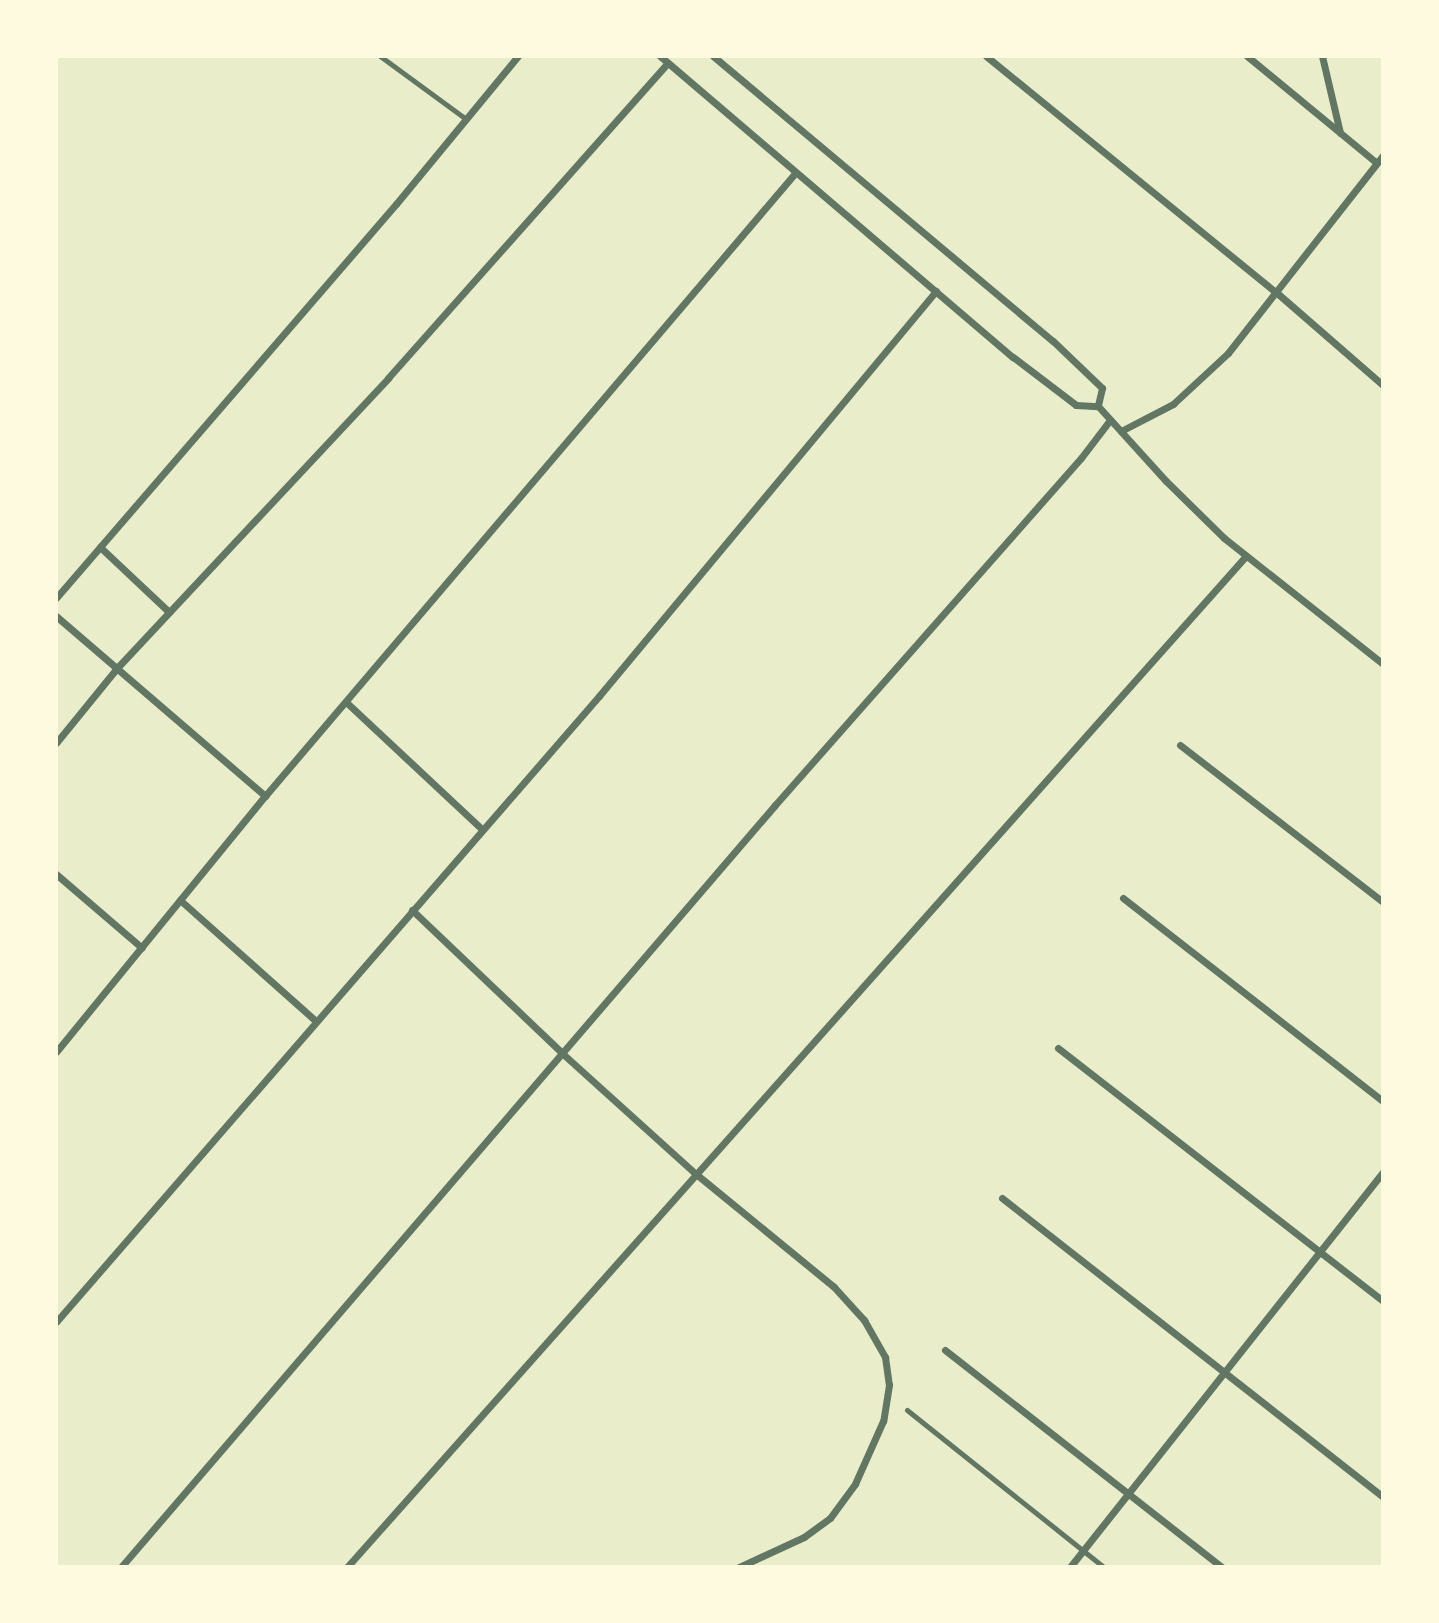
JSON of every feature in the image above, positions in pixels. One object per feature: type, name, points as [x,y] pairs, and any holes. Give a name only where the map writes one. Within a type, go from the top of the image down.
[{"type":"street","points":[[56,598],[518,56]]},
{"type":"street","points":[[660,56],[936,291],[1076,405],[1098,406],[1166,481],[1246,556],[1383,664]]},
{"type":"street","points":[[713,56],[1069,356],[1102,388],[1098,406]]},
{"type":"street","points":[[986,56],[1277,293],[1383,384]]},
{"type":"street","points":[[1247,56],[1377,163]]},
{"type":"street","points":[[1322,56],[1340,133]]},
{"type":"street","points":[[56,743],[117,668],[388,378],[668,63]]},
{"type":"street","points":[[1121,431],[1160,412],[1197,385],[1277,293],[1383,155]]},
{"type":"street","points":[[56,1052],[265,796],[796,172]]},
{"type":"street","points":[[56,1322],[599,696],[936,291]]},
{"type":"street","points":[[121,1567],[775,805],[1081,458],[1110,420]]},
{"type":"street","points":[[100,547],[169,612]]},
{"type":"street","points":[[347,1567],[1246,556]]},
{"type":"street","points":[[56,616],[265,796]]},
{"type":"street","points":[[346,702],[482,830]]},
{"type":"street","points":[[1181,745],[1383,902]]},
{"type":"street","points":[[56,874],[142,948]]},
{"type":"street","points":[[1123,898],[1383,1101]]},
{"type":"street","points":[[180,900],[316,1021]]},
{"type":"street","points":[[412,910],[563,1054],[696,1174],[842,1295],[864,1320],[885,1357],[889,1385],[883,1421],[870,1456],[855,1484],[830,1518],[804,1538],[738,1567]]},
{"type":"street","points":[[1058,1048],[1383,1301]]},
{"type":"street","points":[[1070,1567],[1383,1172]]},
{"type":"street","points":[[1002,1198],[1383,1497]]},
{"type":"street","points":[[945,1350],[1222,1567]]},
{"type":"lane","points":[[380,56],[466,119]]},
{"type":"lane","points":[[907,1410],[1104,1567]]}]
